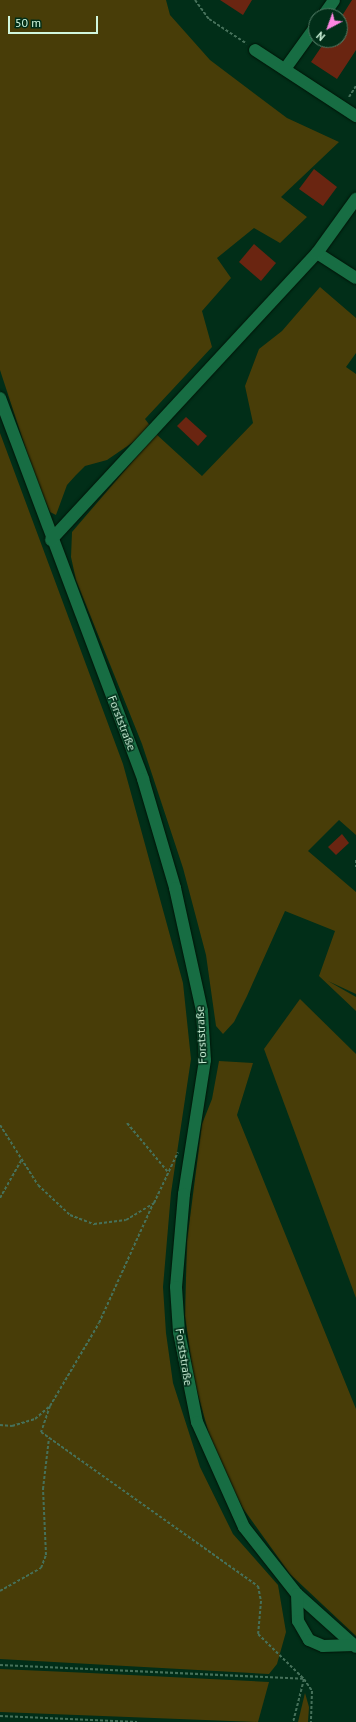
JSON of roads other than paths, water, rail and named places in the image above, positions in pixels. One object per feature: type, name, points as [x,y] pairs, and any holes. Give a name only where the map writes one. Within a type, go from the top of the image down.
[{"type":"street","points":[[285,70],[308,37]]},
{"type":"street","points":[[255,50],[356,116]]},
{"type":"street","points":[[51,540],[317,252],[356,199]]},
{"type":"street","points":[[317,252],[356,278]]},
{"type":"street","name":"Forststraße","points":[[0,398],[51,540],[144,779],[175,888],[202,1011],[204,1060],[184,1194],[176,1287],[186,1381],[212,1462],[244,1527],[297,1594],[355,1646]]},
{"type":"street","points":[[297,1594],[298,1621],[309,1640],[323,1646],[355,1646]]}]
